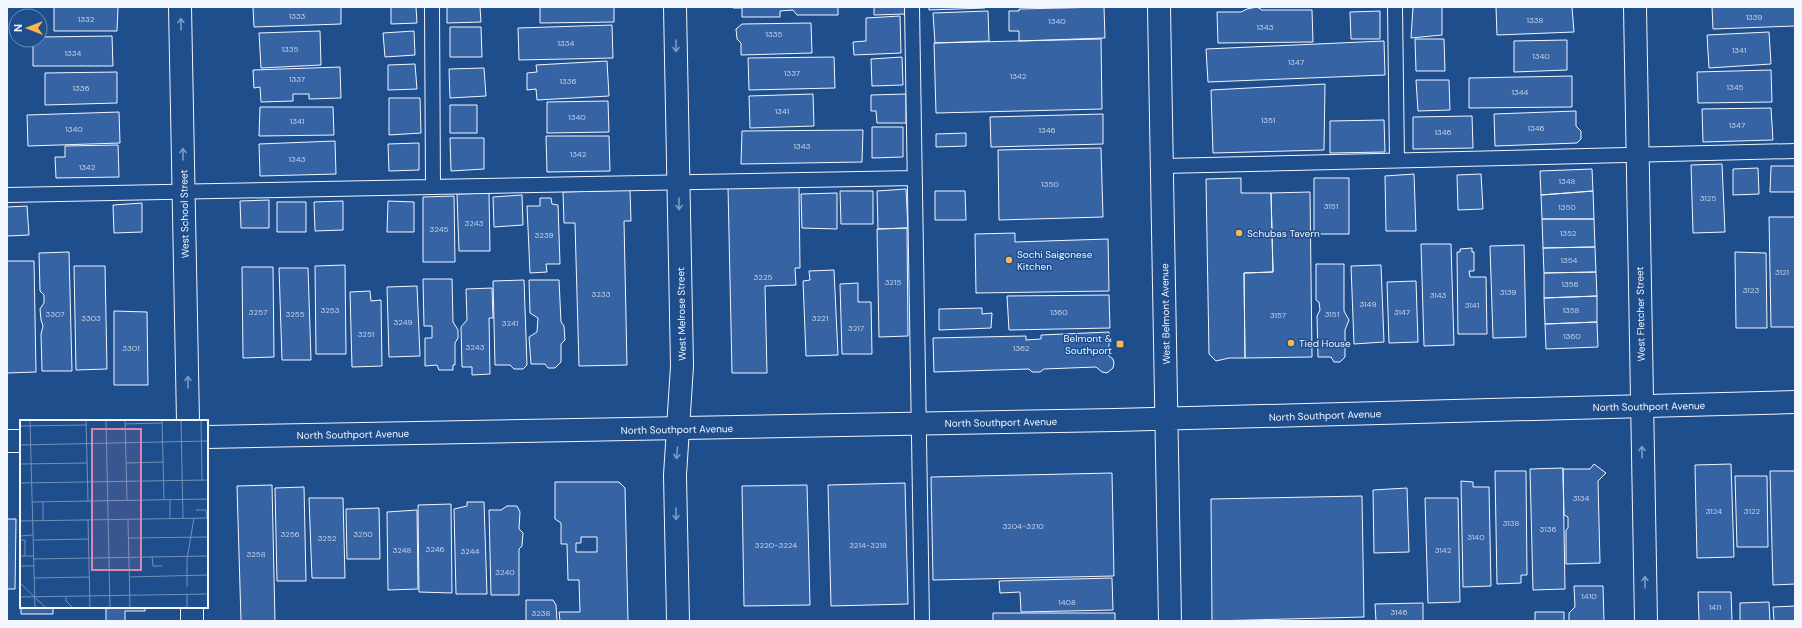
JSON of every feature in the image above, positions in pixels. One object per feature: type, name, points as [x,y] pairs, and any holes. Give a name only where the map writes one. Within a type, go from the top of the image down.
[{"type":"street","name":"West School Street","points":[[180,7],[188,420]]},
{"type":"street","name":"West Melrose Street","points":[[675,7],[682,366],[675,475],[678,621]]},
{"type":"street","name":"West Belmont Avenue","points":[[1159,7],[1170,621]]},
{"type":"street","name":"West Fletcher Street","points":[[1635,7],[1646,621]]},
{"type":"street","name":"North Southport Avenue","points":[[208,437],[1167,419],[1795,402]]},
{"type":"street","points":[[7,441],[20,441]]},
{"type":"street","points":[[192,608],[192,621]]},
{"type":"lane","points":[[432,7],[433,187]]},
{"type":"lane","points":[[912,7],[922,621]]},
{"type":"lane","points":[[1395,7],[1397,160]]},
{"type":"lane","points":[[1162,166],[1795,151]]},
{"type":"lane","points":[[7,195],[915,178]]},
{"type":"building","points":[[54,7],[118,7],[117,31],[54,31]]},
{"type":"building","points":[[253,7],[341,7],[341,24],[254,27]]},
{"type":"building","points":[[391,7],[416,7],[417,23],[391,24]]},
{"type":"building","points":[[447,7],[480,7],[481,22],[447,23]]},
{"type":"building","points":[[540,7],[614,7],[614,22],[540,23]]},
{"type":"building","points":[[733,7],[838,7],[838,15],[797,15],[793,10],[780,11],[780,17],[742,17],[742,8]]},
{"type":"building","points":[[874,7],[905,7],[905,14],[874,15]]},
{"type":"building","points":[[929,7],[985,7],[985,8],[929,10]]},
{"type":"building","points":[[1104,7],[1105,38],[1019,41],[1019,31],[1009,31],[1009,11],[1019,11],[1019,9]]},
{"type":"building","points":[[1257,7],[1262,10],[1312,10],[1313,42],[1218,43],[1217,12],[1241,12]]},
{"type":"building","points":[[1413,7],[1442,7],[1442,35],[1411,38]]},
{"type":"building","points":[[1496,7],[1572,7],[1574,32],[1497,35]]},
{"type":"building","points":[[1712,7],[1795,7],[1795,26],[1713,29]]},
{"type":"building","points":[[988,11],[989,41],[935,43],[933,13]]},
{"type":"building","points":[[1380,11],[1380,39],[1351,39],[1350,12]]},
{"type":"building","points":[[900,16],[901,53],[854,55],[853,42],[866,41],[866,18]]},
{"type":"building","points":[[811,23],[812,53],[741,55],[741,43],[737,39],[736,29],[742,24]]},
{"type":"building","points":[[612,25],[613,58],[519,60],[518,28]]},
{"type":"building","points":[[450,27],[481,27],[482,57],[450,57]]},
{"type":"building","points":[[320,31],[321,65],[261,68],[259,33]]},
{"type":"building","points":[[414,31],[415,55],[385,57],[383,33]]},
{"type":"building","points":[[1769,32],[1771,64],[1709,68],[1707,35]]},
{"type":"building","points":[[112,36],[113,66],[33,66],[33,48],[48,48],[48,37]]},
{"type":"building","points":[[1101,39],[1102,109],[936,113],[934,43]]},
{"type":"building","points":[[1415,39],[1444,39],[1445,71],[1416,71]]},
{"type":"building","points":[[1567,40],[1567,70],[1514,72],[1514,41]]},
{"type":"building","points":[[1384,41],[1385,75],[1208,82],[1206,49]]},
{"type":"building","points":[[834,57],[835,88],[749,90],[748,58]]},
{"type":"building","points":[[902,57],[903,85],[872,86],[871,59]]},
{"type":"building","points":[[607,61],[609,96],[537,100],[536,89],[527,90],[527,73],[537,72],[536,65]]},
{"type":"building","points":[[415,64],[417,89],[388,90],[388,65]]},
{"type":"building","points":[[340,67],[341,98],[309,99],[309,94],[293,94],[293,101],[261,102],[260,87],[254,88],[253,70]]},
{"type":"building","points":[[484,68],[486,96],[450,98],[449,69]]},
{"type":"building","points":[[1771,70],[1772,102],[1698,103],[1697,72]]},
{"type":"building","points":[[117,72],[117,103],[45,105],[45,73]]},
{"type":"building","points":[[1572,76],[1572,107],[1469,108],[1469,78]]},
{"type":"building","points":[[1416,80],[1449,80],[1450,110],[1418,111]]},
{"type":"building","points":[[1325,84],[1324,150],[1213,153],[1211,90]]},
{"type":"building","points":[[813,94],[814,126],[750,128],[749,96]]},
{"type":"building","points":[[906,94],[906,123],[877,123],[876,111],[871,111],[871,95]]},
{"type":"building","points":[[389,98],[420,98],[421,133],[389,135]]},
{"type":"building","points":[[608,101],[609,132],[547,133],[547,102]]},
{"type":"building","points":[[450,105],[477,105],[477,133],[450,133]]},
{"type":"building","points":[[260,107],[333,107],[334,135],[259,136]]},
{"type":"building","points":[[1771,108],[1773,140],[1703,142],[1702,109]]},
{"type":"building","points":[[1576,111],[1576,126],[1581,131],[1581,139],[1577,143],[1495,146],[1494,114]]},
{"type":"building","points":[[119,112],[120,143],[28,146],[27,115]]},
{"type":"building","points":[[1103,114],[1103,144],[991,147],[990,117]]},
{"type":"building","points":[[1472,116],[1473,148],[1413,149],[1413,117]]},
{"type":"building","points":[[1384,120],[1385,152],[1330,153],[1330,121]]},
{"type":"building","points":[[872,127],[903,127],[903,157],[872,158]]},
{"type":"building","points":[[863,130],[862,162],[741,164],[742,131]]},
{"type":"building","points":[[966,133],[966,146],[936,147],[936,134]]},
{"type":"building","points":[[546,136],[609,136],[610,171],[547,172]]},
{"type":"building","points":[[450,138],[484,138],[484,169],[451,171]]},
{"type":"building","points":[[335,141],[336,174],[260,176],[259,144]]},
{"type":"building","points":[[419,143],[419,170],[389,171],[388,144]]},
{"type":"building","points":[[118,145],[119,177],[56,178],[55,157],[65,157],[65,146]]},
{"type":"building","points":[[1101,148],[1103,217],[999,220],[998,150]]},
{"type":"building","points":[[1722,164],[1725,232],[1693,233],[1691,165]]},
{"type":"building","points":[[1771,166],[1795,166],[1795,192],[1770,192]]},
{"type":"building","points":[[1758,168],[1759,194],[1733,195],[1733,169]]},
{"type":"building","points":[[1592,169],[1593,191],[1541,195],[1540,171]]},
{"type":"building","points":[[1414,174],[1416,231],[1386,231],[1385,176]]},
{"type":"building","points":[[1481,174],[1483,209],[1458,210],[1457,175]]},
{"type":"building","name":"Schubas Tavern","points":[[1241,178],[1241,193],[1271,193],[1273,272],[1244,273],[1245,358],[1229,358],[1216,361],[1209,354],[1206,179]]},
{"type":"building","points":[[1314,178],[1349,178],[1349,234],[1314,234]]},
{"type":"building","points":[[728,187],[799,187],[800,268],[795,268],[796,285],[765,286],[767,373],[732,373]]},
{"type":"building","points":[[906,189],[908,228],[878,229],[877,191]]},
{"type":"building","points":[[630,190],[631,221],[624,221],[627,365],[579,366],[575,223],[564,223],[563,192]]},
{"type":"building","points":[[840,191],[873,191],[873,224],[841,224]]},
{"type":"building","points":[[935,191],[965,191],[966,220],[935,220]]},
{"type":"building","points":[[1593,191],[1594,219],[1542,219],[1541,195]]},
{"type":"building","points":[[1310,192],[1312,357],[1245,358],[1244,273],[1273,272],[1271,193]]},
{"type":"building","points":[[489,193],[490,251],[459,251],[457,194]]},
{"type":"building","points":[[837,193],[837,229],[802,228],[801,194]]},
{"type":"building","points":[[522,195],[523,225],[494,227],[493,197]]},
{"type":"building","points":[[454,196],[455,262],[423,262],[423,197]]},
{"type":"building","points":[[540,198],[551,198],[552,204],[558,205],[560,264],[546,264],[547,272],[530,273],[527,206],[540,206]]},
{"type":"building","points":[[269,200],[269,228],[241,228],[240,201]]},
{"type":"building","points":[[343,201],[343,230],[315,231],[314,202]]},
{"type":"building","points":[[388,201],[414,202],[414,232],[387,232]]},
{"type":"building","points":[[277,202],[306,202],[306,232],[277,232]]},
{"type":"building","points":[[142,203],[142,232],[114,233],[113,205]]},
{"type":"building","points":[[27,206],[29,235],[7,236],[7,207]]},
{"type":"building","points":[[1769,217],[1795,217],[1795,327],[1771,327]]},
{"type":"building","points":[[1542,219],[1594,219],[1595,247],[1543,248]]},
{"type":"building","points":[[907,228],[908,336],[879,337],[877,229]]},
{"type":"building","points":[[1015,233],[1015,242],[1108,239],[1109,291],[976,293],[975,234]]},
{"type":"building","points":[[1421,244],[1451,244],[1454,345],[1424,346]]},
{"type":"building","points":[[1524,245],[1526,337],[1493,338],[1490,246]]},
{"type":"building","points":[[1595,247],[1596,272],[1544,273],[1543,248]]},
{"type":"building","points":[[1472,248],[1472,252],[1474,252],[1474,271],[1469,271],[1470,277],[1486,277],[1487,334],[1458,334],[1457,252],[1460,252],[1460,249]]},
{"type":"building","points":[[69,252],[72,371],[42,371],[41,334],[43,326],[40,309],[44,303],[44,295],[40,291],[39,253]]},
{"type":"building","points":[[1735,252],[1766,253],[1767,328],[1736,328]]},
{"type":"building","points":[[7,261],[34,261],[36,372],[7,373]]},
{"type":"building","points":[[1316,264],[1344,264],[1344,311],[1349,320],[1345,330],[1345,357],[1340,362],[1334,362],[1331,357],[1318,357],[1317,316],[1320,310],[1319,302],[1316,300]]},
{"type":"building","points":[[345,265],[346,354],[316,354],[315,266]]},
{"type":"building","points":[[1381,265],[1384,342],[1354,344],[1351,266]]},
{"type":"building","points":[[74,266],[105,266],[107,369],[76,370]]},
{"type":"building","points":[[242,267],[273,267],[274,357],[243,358]]},
{"type":"building","points":[[279,268],[308,268],[311,360],[282,360]]},
{"type":"building","points":[[834,270],[838,355],[806,356],[803,281],[810,280],[809,271]]},
{"type":"building","points":[[1596,272],[1597,296],[1544,298],[1544,273]]},
{"type":"building","points":[[423,279],[452,279],[453,322],[458,330],[458,338],[455,343],[455,365],[453,365],[453,370],[439,370],[437,365],[425,366],[425,338],[432,338],[432,326],[424,326]]},
{"type":"building","points":[[524,280],[527,365],[523,369],[514,369],[510,365],[495,365],[493,281]]},
{"type":"building","points":[[529,280],[559,280],[561,322],[564,326],[565,340],[561,344],[561,362],[555,368],[548,368],[545,364],[531,364],[529,337],[537,332],[538,318],[530,313]]},
{"type":"building","points":[[1416,281],[1418,342],[1389,343],[1387,282]]},
{"type":"building","points":[[858,283],[858,302],[871,302],[872,354],[842,354],[840,284]]},
{"type":"building","points":[[417,286],[420,356],[389,357],[387,287]]},
{"type":"building","points":[[492,288],[493,318],[489,318],[490,374],[472,375],[472,367],[462,367],[461,327],[467,320],[466,289]]},
{"type":"building","points":[[370,291],[371,301],[381,300],[382,366],[352,367],[350,292]]},
{"type":"building","points":[[1109,295],[1110,328],[1009,330],[1007,296]]},
{"type":"building","points":[[1597,296],[1597,322],[1545,324],[1544,298]]},
{"type":"building","points":[[982,308],[982,314],[992,313],[991,328],[939,330],[939,309]]},
{"type":"building","points":[[114,311],[147,312],[148,385],[114,385]]},
{"type":"building","points":[[1597,322],[1598,347],[1546,349],[1545,324]]},
{"type":"building","points":[[1109,332],[1109,356],[1113,359],[1114,363],[1113,368],[1107,373],[1102,372],[1096,367],[1044,369],[1040,372],[1032,372],[1029,369],[934,372],[933,338],[1026,336],[1026,340],[1041,339],[1041,335]]},
{"type":"building","points":[[1594,464],[1606,473],[1598,481],[1600,563],[1566,564],[1566,530],[1568,528],[1568,517],[1564,515],[1563,469],[1590,469]]},
{"type":"building","points":[[1731,464],[1734,557],[1697,558],[1695,465]]},
{"type":"building","points":[[1563,468],[1565,589],[1533,590],[1530,469]]},
{"type":"building","points":[[1495,471],[1526,471],[1527,575],[1521,575],[1521,583],[1497,584]]},
{"type":"building","points":[[1770,471],[1795,471],[1795,584],[1773,585]]},
{"type":"building","points":[[1112,473],[1114,576],[933,580],[931,477]]},
{"type":"building","points":[[1735,476],[1767,476],[1768,547],[1737,547]]},
{"type":"building","points":[[1461,481],[1473,482],[1473,487],[1489,487],[1491,586],[1463,587]]},
{"type":"building","points":[[555,482],[619,482],[625,488],[628,621],[560,621],[559,612],[580,612],[579,580],[568,580],[567,544],[561,544],[561,523],[555,519]],"holes":[[[581,537],[597,537],[597,552],[576,552],[576,543],[581,543]]]},
{"type":"building","points":[[905,483],[908,604],[831,606],[828,485]]},
{"type":"building","points":[[272,485],[275,621],[241,621],[237,486]]},
{"type":"building","points":[[807,485],[810,605],[744,606],[742,486]]},
{"type":"building","points":[[304,487],[306,581],[277,581],[275,488]]},
{"type":"building","points":[[1407,488],[1409,552],[1374,553],[1373,490]]},
{"type":"building","points":[[1362,496],[1364,617],[1212,621],[1211,499]]},
{"type":"building","points":[[309,498],[343,498],[345,578],[312,578]]},
{"type":"building","points":[[1425,498],[1458,498],[1460,602],[1428,603]]},
{"type":"building","points":[[467,502],[484,502],[487,594],[456,594],[454,509],[467,506]]},
{"type":"building","points":[[451,504],[452,593],[419,592],[418,505]]},
{"type":"building","points":[[507,506],[517,506],[520,512],[519,529],[523,533],[522,546],[519,549],[519,595],[491,595],[489,510],[501,510]]},
{"type":"building","points":[[379,508],[380,559],[347,559],[346,509]]},
{"type":"building","points":[[417,510],[418,589],[388,590],[387,512]]},
{"type":"building","points":[[7,519],[16,519],[15,589],[7,589]]},
{"type":"building","points":[[1112,578],[1113,610],[1021,612],[1020,592],[1000,593],[999,581]]},
{"type":"building","points":[[1574,586],[1603,586],[1604,621],[1569,621],[1569,613],[1575,607]]},
{"type":"building","points":[[1698,592],[1731,592],[1732,621],[1699,621]]},
{"type":"building","points":[[526,600],[553,600],[556,605],[557,621],[526,621]]},
{"type":"building","points":[[1769,602],[1770,621],[1740,621],[1740,603]]},
{"type":"building","points":[[1423,603],[1423,621],[1376,621],[1375,604]]},
{"type":"building","points":[[1795,606],[1795,621],[1774,621],[1773,607]]},
{"type":"building","points":[[21,608],[53,608],[53,614],[21,614]]},
{"type":"building","points":[[106,608],[145,608],[145,611],[125,611],[125,621],[106,621]]},
{"type":"building","points":[[1535,612],[1564,612],[1564,621],[1535,621]]},
{"type":"building","points":[[993,613],[1115,613],[1115,621],[993,621]]},
{"type":"place","name":"Schubas Tavern","points":[[1239,233]]},
{"type":"place","name":"Sochi Saigonese Kitchen","points":[[1009,260]]},
{"type":"place","name":"Tied House","points":[[1291,343]]},
{"type":"place","name":"Belmont & Southport","points":[[1120,344]]}]
